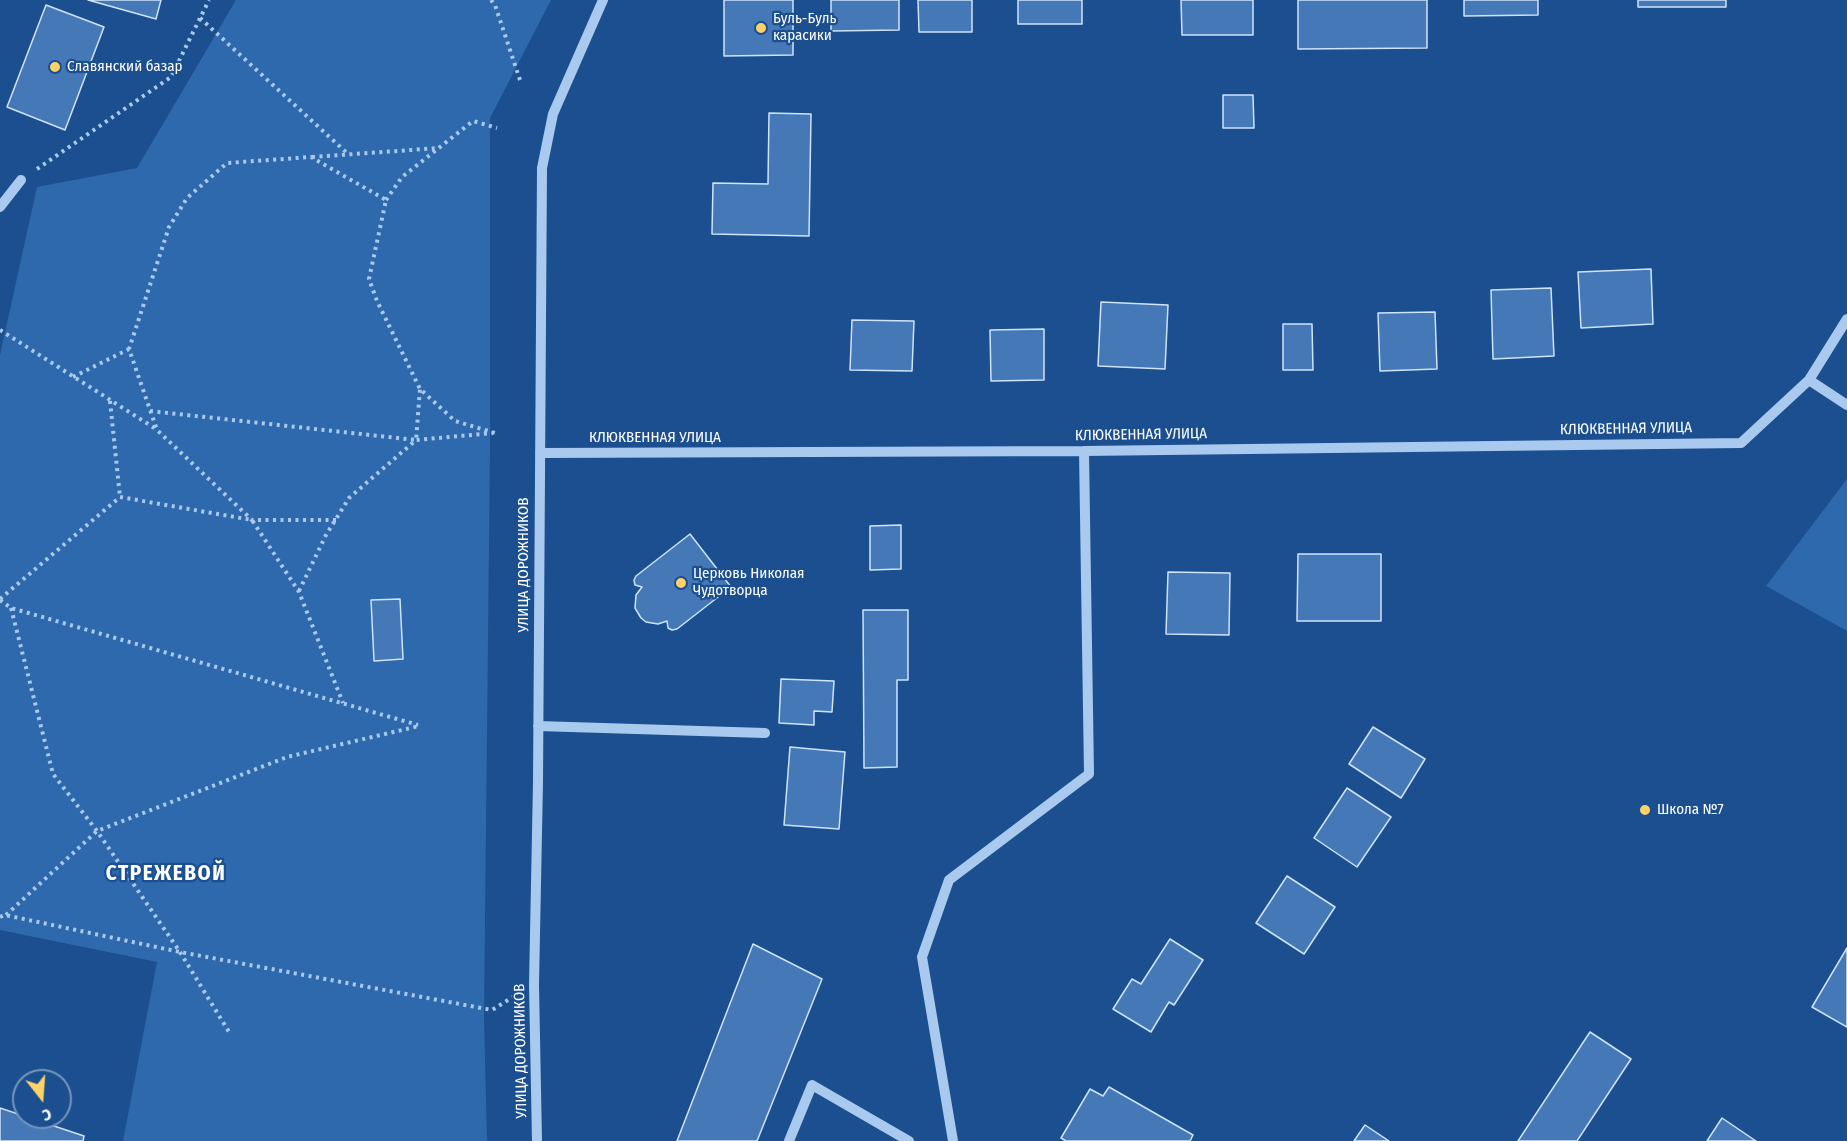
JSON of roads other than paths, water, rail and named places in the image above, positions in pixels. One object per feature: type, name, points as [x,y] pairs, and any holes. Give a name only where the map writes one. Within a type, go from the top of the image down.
[{"type":"street","name":"УЛИЦА ДОРОЖНИКОВ","points":[[537,1141],[537,1029],[534,985],[542,168],[553,114],[603,0]]},
{"type":"street","points":[[0,207],[21,180]]},
{"type":"street","points":[[1847,319],[1809,380],[1847,405]]},
{"type":"street","name":"КЛЮКВЕННАЯ УЛИЦА","points":[[540,453],[1084,451],[1741,442],[1809,380]]},
{"type":"street","points":[[953,1141],[922,957],[949,880],[1089,774],[1084,451]]},
{"type":"street","points":[[538,726],[765,733]]},
{"type":"street","points":[[789,1141],[812,1085],[909,1141]]},
{"type":"place","name":"Буль-Буль карасики","points":[[761,28]]},
{"type":"place","name":"Славянский базар","points":[[55,67]]},
{"type":"place","name":"Церковь Николая Чудотворца","points":[[681,583]]},
{"type":"place","name":"Школа №7","points":[[1645,810]]},
{"type":"district","name":"СТРЕЖЕВОЙ","points":[[166,874]]}]
